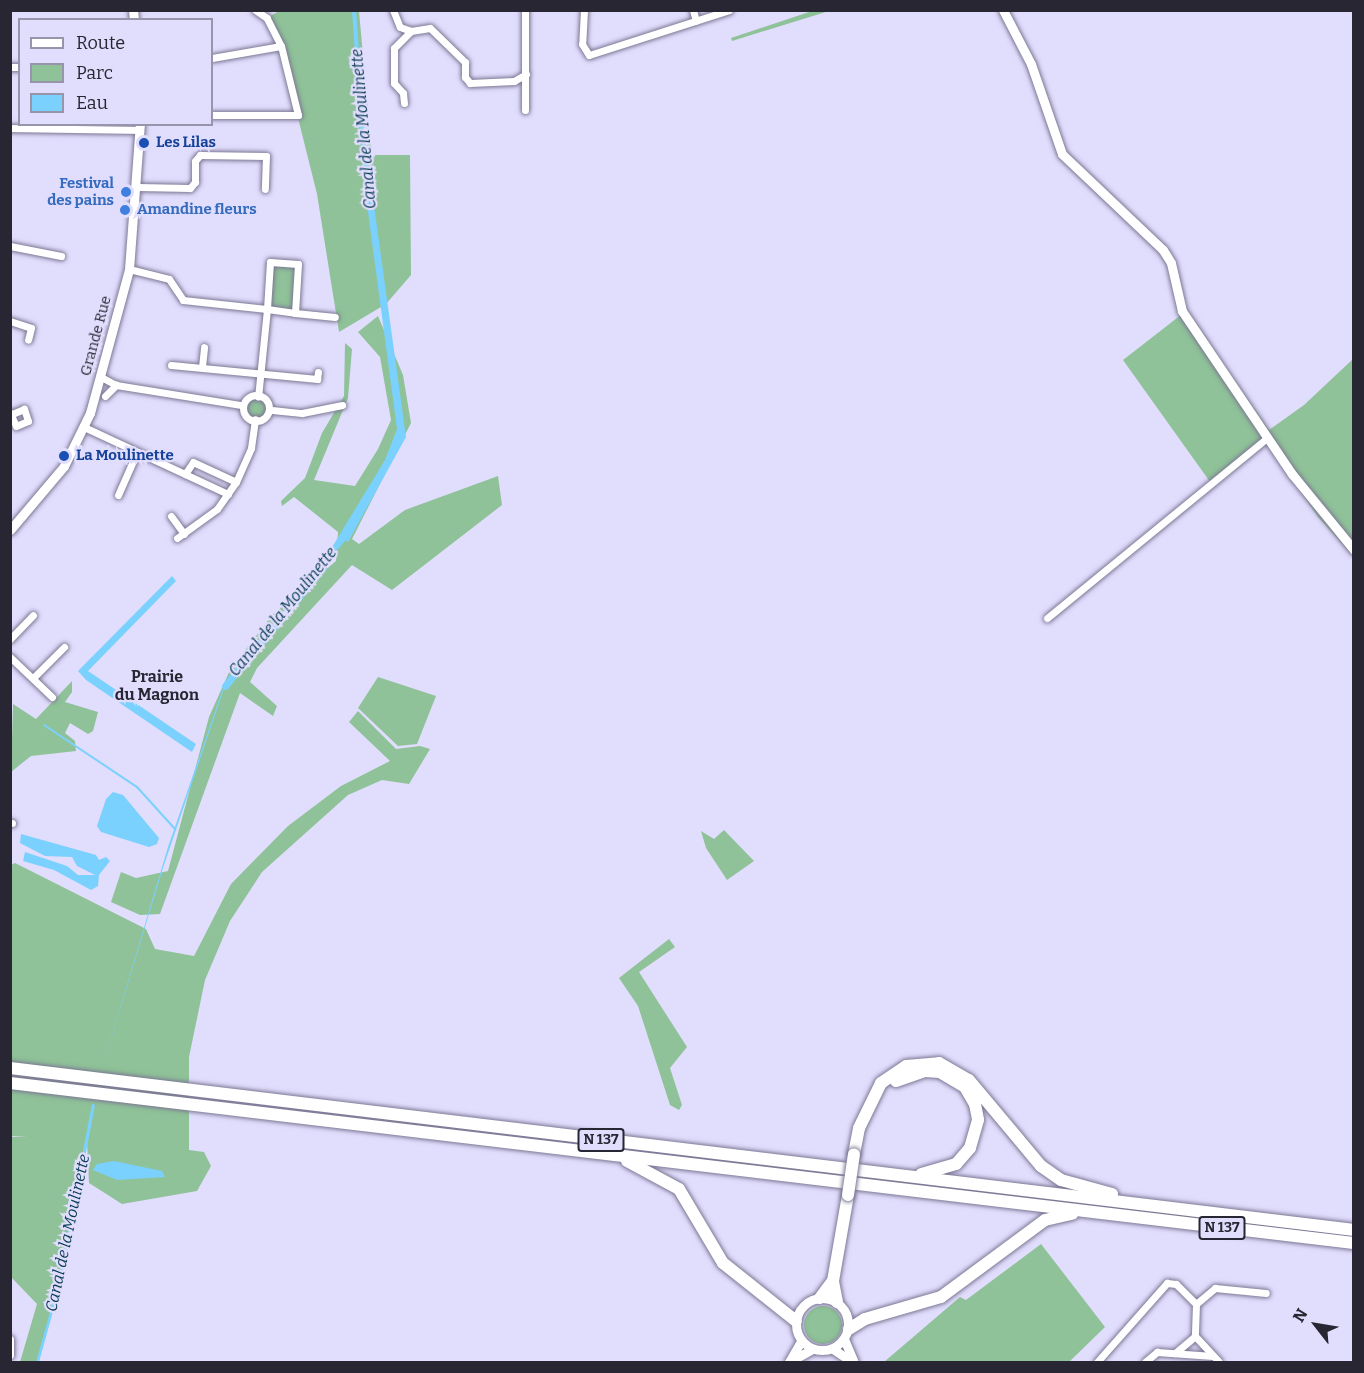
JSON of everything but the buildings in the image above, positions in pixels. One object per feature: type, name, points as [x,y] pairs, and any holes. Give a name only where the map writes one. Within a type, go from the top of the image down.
[{"type":"highway","points":[[837,1302],[833,1281],[855,1150],[868,1105],[881,1083],[906,1066],[939,1063],[969,1080],[1021,1147],[1060,1180],[1193,1210]]},
{"type":"highway","name":"N 137","points":[[10,1068],[1353,1230]]},
{"type":"highway","points":[[855,1150],[876,1106],[898,1079],[925,1071],[954,1078],[975,1104],[978,1120],[973,1142],[956,1164],[909,1177]]},
{"type":"highway","name":"N 137","points":[[10,1083],[1353,1243]]},
{"type":"highway","points":[[612,1155],[651,1171],[679,1189],[723,1263],[796,1321]]},
{"type":"highway","points":[[847,1334],[865,1319],[947,1294],[1045,1220],[1091,1212]]},
{"type":"highway","points":[[820,1298],[833,1281]]},
{"type":"street","points":[[213,115],[298,115],[281,46],[267,18],[255,10]]},
{"type":"street","points":[[393,10],[400,27],[411,31],[430,28],[465,62],[465,77],[471,83],[514,81],[526,74]]},
{"type":"street","points":[[525,10],[525,110]]},
{"type":"street","points":[[584,10],[582,44],[589,55],[729,10]]},
{"type":"street","points":[[693,10],[696,21]]},
{"type":"street","points":[[1003,10],[1031,64],[1062,154],[1163,249],[1171,263],[1182,311],[1318,511],[1353,550]]},
{"type":"street","points":[[404,103],[403,93],[394,83],[394,48],[411,31]]},
{"type":"street","points":[[213,58],[281,46]]},
{"type":"street","points":[[10,128],[140,127]]},
{"type":"street","name":"Grande Rue","points":[[10,530],[64,466],[84,427],[101,377],[129,269],[138,187],[140,127]]},
{"type":"street","points":[[138,187],[190,188],[195,182],[195,161],[200,155],[266,156],[266,189]]},
{"type":"street","points":[[10,246],[61,256]]},
{"type":"street","points":[[258,397],[270,262],[298,264],[295,313]]},
{"type":"street","points":[[129,269],[169,279],[183,300],[335,317]]},
{"type":"street","points":[[10,321],[31,328],[28,340]]},
{"type":"street","points":[[202,367],[204,347]]},
{"type":"street","points":[[171,365],[317,380],[318,372]]},
{"type":"street","points":[[101,377],[116,385],[164,390],[241,405],[258,397],[267,401],[272,410]]},
{"type":"street","points":[[105,396],[116,385]]},
{"type":"street","points":[[241,405],[244,414],[255,419],[264,418],[272,410]]},
{"type":"street","points":[[272,410],[302,413],[342,405]]},
{"type":"street","points":[[171,516],[181,536],[217,509],[236,482],[251,448],[255,419]]},
{"type":"street","points":[[84,427],[228,494]]},
{"type":"street","points":[[1047,618],[1267,438]]},
{"type":"street","points":[[118,495],[137,452]]},
{"type":"street","points":[[185,474],[193,462],[236,482]]},
{"type":"street","points":[[10,639],[33,615]]},
{"type":"street","points":[[33,678],[64,647]]},
{"type":"street","points":[[12,659],[52,697]]},
{"type":"street","points":[[1096,1362],[1167,1282],[1176,1284],[1196,1304],[1195,1336],[1219,1362]]},
{"type":"street","points":[[1196,1304],[1215,1288],[1266,1293]]},
{"type":"street","points":[[812,1349],[801,1341],[796,1321],[805,1304],[820,1298],[837,1302],[846,1313],[847,1334],[853,1362]]},
{"type":"street","points":[[833,1349],[847,1334]]},
{"type":"street","points":[[1175,1353],[1195,1336]]},
{"type":"street","points":[[10,1339],[10,1355]]},
{"type":"street","points":[[789,1362],[801,1341]]},
{"type":"street","points":[[789,1362],[812,1349],[833,1349],[853,1362]]},
{"type":"street","points":[[1145,1362],[1157,1352],[1213,1356]]},
{"type":"green space","points":[[279,11],[359,11],[372,155],[410,155],[411,275],[386,304],[339,332],[317,194],[280,46],[267,18]]},
{"type":"green space","points":[[812,11],[829,11],[732,41],[731,38]]},
{"type":"green space","points":[[270,262],[298,264],[295,313],[267,309]]},
{"type":"green space","points":[[1186,311],[1269,430],[1304,405],[1353,359],[1353,556],[1318,517],[1270,446],[1262,444],[1213,486],[1123,360]]},
{"type":"green space","points":[[378,316],[403,375],[411,423],[352,539],[359,544],[405,510],[498,476],[502,505],[392,590],[352,565],[257,668],[250,682],[277,706],[273,716],[240,693],[160,914],[140,915],[111,902],[121,872],[136,878],[168,871],[209,717],[230,670],[273,614],[336,561],[338,532],[294,497],[282,506],[281,501],[305,478],[322,433],[344,396],[345,343],[352,349],[348,398],[314,480],[355,486],[378,449],[391,420],[380,357],[358,332]]},
{"type":"green space","points":[[256,395],[265,399],[269,408],[265,417],[256,421],[247,417],[243,408],[247,399]]},
{"type":"green space","points":[[378,677],[436,696],[417,744],[398,746],[358,708]]},
{"type":"green space","points":[[72,681],[72,692],[65,702],[98,712],[93,731],[88,734],[70,723],[65,733],[75,741],[76,751],[31,756],[11,772],[13,704],[36,719]]},
{"type":"green space","points":[[358,711],[396,749],[420,746],[430,749],[409,784],[382,780],[348,795],[262,872],[230,921],[205,980],[189,1057],[189,1150],[204,1152],[211,1166],[197,1191],[122,1204],[89,1183],[87,1142],[66,1255],[38,1362],[20,1362],[37,1304],[11,1277],[11,1137],[27,1137],[11,1136],[11,865],[15,863],[146,929],[155,949],[194,956],[231,884],[288,826],[341,786],[390,761],[349,722]]},
{"type":"green space","points":[[724,830],[754,861],[727,880],[706,848],[701,831],[714,839]]},
{"type":"green space","points":[[669,939],[675,947],[639,972],[687,1047],[670,1068],[682,1105],[679,1110],[670,1105],[638,1006],[619,978]]},
{"type":"green space","points":[[1041,1244],[1105,1327],[1069,1362],[884,1362],[960,1297],[966,1300]]},
{"type":"green space","points":[[823,1306],[836,1312],[842,1325],[836,1338],[823,1344],[810,1338],[804,1325],[810,1312]]},
{"type":"water","points":[[352,11],[356,11],[367,155],[406,437],[348,542],[346,540],[329,559],[227,680],[163,868],[102,1069],[168,847],[226,680],[320,567],[385,460],[397,429],[364,182]]},
{"type":"water","points":[[172,576],[176,581],[88,671],[196,744],[192,752],[86,680],[78,671]]},
{"type":"water","points":[[113,792],[123,795],[159,838],[157,844],[149,847],[101,832],[97,826],[106,799]]},
{"type":"water","points":[[21,834],[96,855],[99,860],[106,857],[110,861],[99,875],[98,886],[91,890],[54,870],[23,861],[25,852],[67,866],[78,875],[95,875],[77,866],[72,857],[45,856],[20,843]]},
{"type":"water","points":[[92,1104],[95,1105],[62,1279],[39,1362],[36,1362],[57,1287]]},
{"type":"water","points":[[114,1161],[162,1171],[165,1177],[117,1180],[93,1170],[97,1164]]},
{"type":"waterway","name":"Canal de la Moulinette","points":[[225,686],[323,567]]},
{"type":"waterway","points":[[44,725],[137,787],[175,829]]},
{"type":"place","name":"Les Lilas","points":[[144,143]]},
{"type":"place","name":"Festival des pains","points":[[126,192]]},
{"type":"place","name":"Amandine fleurs","points":[[125,210]]},
{"type":"place","name":"La Moulinette","points":[[64,456]]},
{"type":"district","name":"Prairie du Magnon","points":[[157,686]]}]
